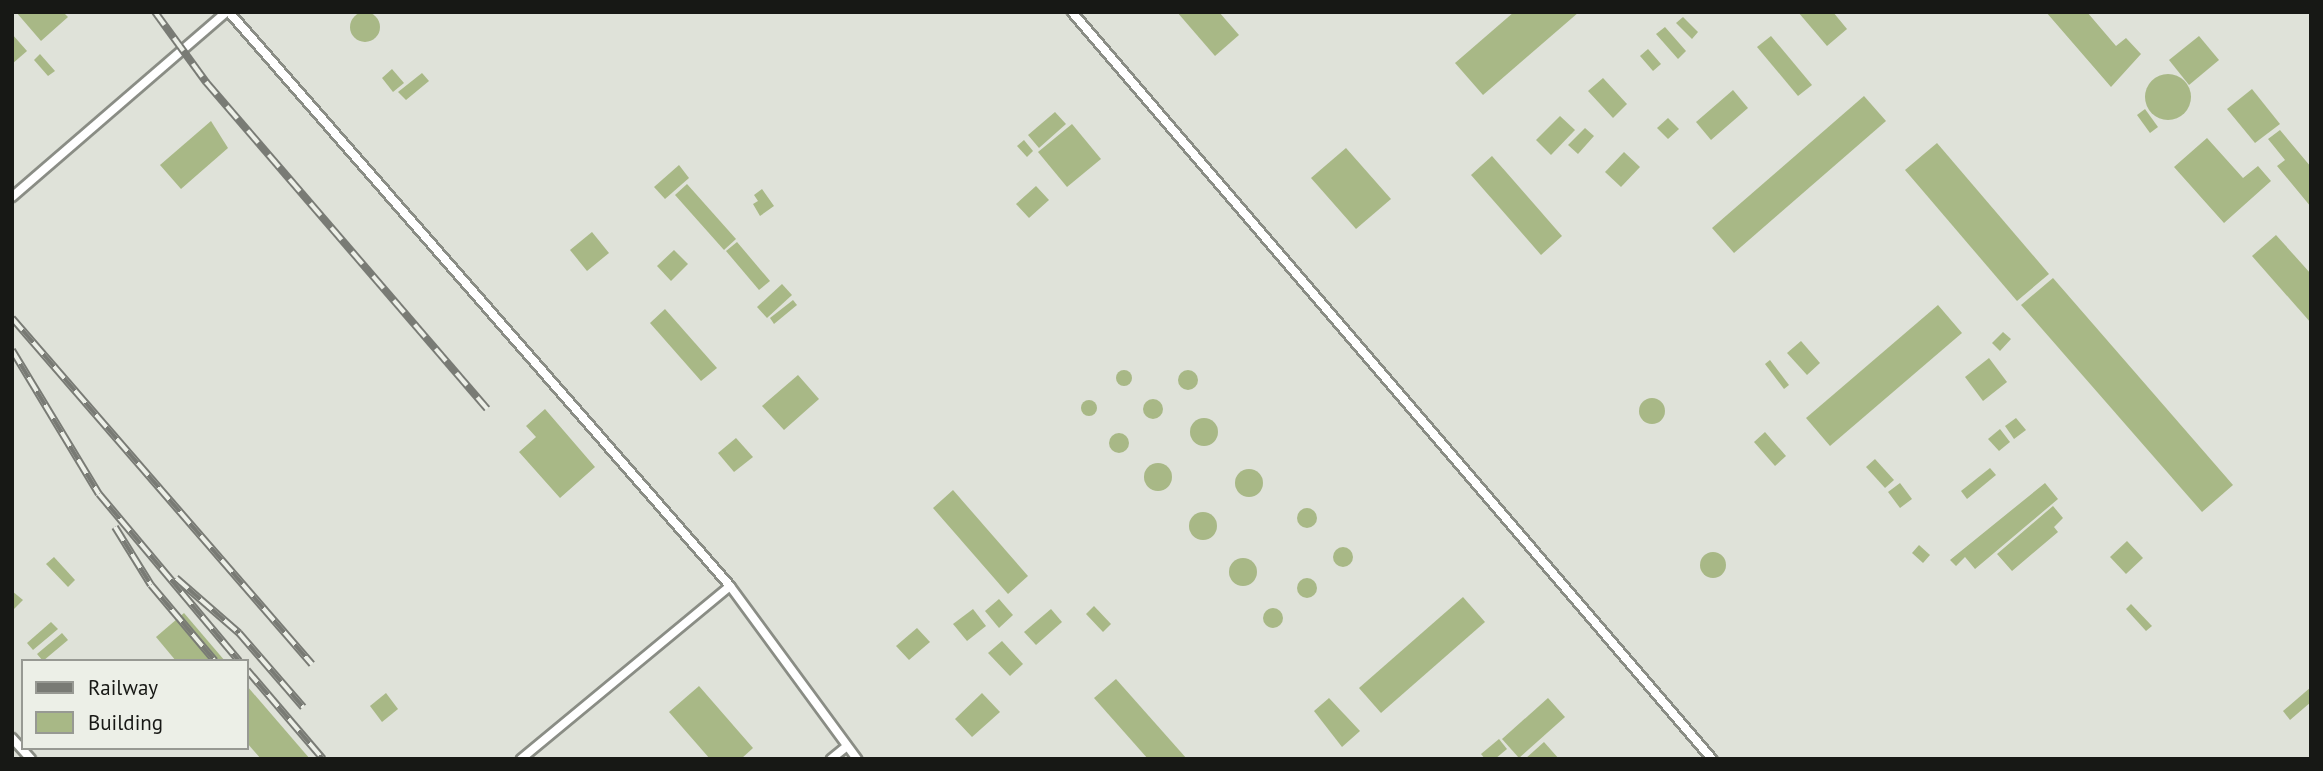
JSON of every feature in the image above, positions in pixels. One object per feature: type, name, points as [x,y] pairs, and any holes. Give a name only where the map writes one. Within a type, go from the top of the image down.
[{"type":"lane","points":[[12,197],[228,12],[730,586],[857,759]]},
{"type":"lane","points":[[1072,12],[1712,759]]},
{"type":"lane","points":[[524,758],[730,586]]},
{"type":"lane","points":[[831,759],[846,747]]},
{"type":"building","points":[[16,12],[63,12],[68,17],[41,41]]},
{"type":"building","points":[[365,12],[375,17],[380,27],[375,37],[365,42],[355,37],[350,27],[355,17]]},
{"type":"building","points":[[1177,12],[1219,12],[1239,35],[1215,56]]},
{"type":"building","points":[[1514,12],[1579,12],[1483,95],[1455,63]]},
{"type":"building","points":[[1798,12],[1833,12],[1847,29],[1827,46]]},
{"type":"building","points":[[2046,12],[2087,12],[2116,46],[2126,38],[2141,54],[2111,87]]},
{"type":"building","points":[[1683,17],[1698,32],[1692,39],[1676,23]]},
{"type":"building","points":[[1665,27],[1686,51],[1678,59],[1656,34]]},
{"type":"building","points":[[12,34],[27,51],[12,64]]},
{"type":"building","points":[[1771,36],[1812,85],[1798,96],[1757,47]]},
{"type":"building","points":[[2199,36],[2219,60],[2189,85],[2169,60]]},
{"type":"building","points":[[1648,49],[1661,64],[1653,71],[1640,56]]},
{"type":"building","points":[[40,54],[55,71],[48,76],[34,60]]},
{"type":"building","points":[[392,69],[404,83],[393,92],[382,78]]},
{"type":"building","points":[[422,73],[429,81],[406,100],[398,92]]},
{"type":"building","points":[[2168,74],[2185,80],[2191,97],[2185,114],[2168,120],[2151,114],[2145,97],[2151,80]]},
{"type":"building","points":[[1603,78],[1627,104],[1613,118],[1588,91]]},
{"type":"building","points":[[2252,89],[2280,124],[2255,143],[2227,109]]},
{"type":"building","points":[[1733,90],[1748,108],[1711,140],[1696,122]]},
{"type":"building","points":[[1864,96],[1886,121],[1734,253],[1712,228]]},
{"type":"building","points":[[2145,109],[2158,127],[2150,133],[2137,115]]},
{"type":"building","points":[[1055,112],[1066,124],[1039,148],[1028,135]]},
{"type":"building","points":[[1560,116],[1575,130],[1551,155],[1536,140]]},
{"type":"building","points":[[1668,118],[1679,129],[1668,139],[1657,128]]},
{"type":"building","points":[[211,121],[228,148],[181,189],[160,165]]},
{"type":"building","points":[[1072,124],[1101,159],[1067,187],[1038,152]]},
{"type":"building","points":[[1585,128],[1594,136],[1578,154],[1568,145]]},
{"type":"building","points":[[2280,130],[2311,167],[2311,207],[2277,166],[2285,160],[2268,139]]},
{"type":"building","points":[[2207,138],[2243,178],[2258,166],[2271,181],[2224,223],[2174,167]]},
{"type":"building","points":[[1024,140],[1033,151],[1027,157],[1017,146]]},
{"type":"building","points":[[1937,143],[2049,274],[2017,301],[1905,170]]},
{"type":"building","points":[[1346,148],[1391,199],[1356,229],[1311,178]]},
{"type":"building","points":[[1624,152],[1640,167],[1621,187],[1605,172]]},
{"type":"building","points":[[1492,156],[1562,236],[1541,255],[1471,175]]},
{"type":"building","points":[[679,165],[689,178],[665,199],[654,187]]},
{"type":"building","points":[[687,184],[736,239],[724,250],[675,195]]},
{"type":"building","points":[[1036,186],[1049,200],[1029,218],[1016,204]]},
{"type":"building","points":[[762,189],[774,206],[760,216],[753,204],[758,201],[754,195]]},
{"type":"building","points":[[592,232],[609,253],[587,271],[570,250]]},
{"type":"building","points":[[2276,235],[2311,274],[2311,323],[2252,256]]},
{"type":"building","points":[[737,242],[770,281],[759,290],[726,251]]},
{"type":"building","points":[[674,250],[688,264],[671,281],[657,266]]},
{"type":"building","points":[[2053,278],[2233,485],[2202,512],[2021,305]]},
{"type":"building","points":[[782,284],[792,295],[767,318],[757,307]]},
{"type":"building","points":[[793,300],[797,305],[774,324],[770,318]]},
{"type":"building","points":[[1938,305],[1962,333],[1830,446],[1806,418]]},
{"type":"building","points":[[665,309],[717,368],[701,381],[650,323]]},
{"type":"building","points":[[2003,332],[2011,339],[2000,351],[1992,343]]},
{"type":"building","points":[[1801,341],[1820,363],[1807,375],[1787,353]]},
{"type":"building","points":[[1989,358],[2007,382],[1983,401],[1965,377]]},
{"type":"building","points":[[1770,360],[1789,385],[1784,389],[1765,364]]},
{"type":"building","points":[[1124,370],[1130,372],[1130,384],[1124,386],[1118,384],[1116,378],[1118,372]]},
{"type":"building","points":[[1188,370],[1195,373],[1198,380],[1195,387],[1188,390],[1181,387],[1178,380],[1181,373]]},
{"type":"building","points":[[798,375],[819,399],[784,430],[762,406]]},
{"type":"building","points":[[1652,398],[1661,402],[1665,411],[1661,420],[1652,424],[1643,420],[1639,411],[1643,402]]},
{"type":"building","points":[[1153,399],[1160,402],[1163,409],[1160,416],[1153,419],[1146,416],[1143,409],[1146,402]]},
{"type":"building","points":[[1089,400],[1095,402],[1095,414],[1089,416],[1083,414],[1081,408],[1083,402]]},
{"type":"building","points":[[545,409],[595,467],[560,498],[519,452],[536,437],[526,426]]},
{"type":"building","points":[[1204,418],[1214,422],[1218,432],[1214,442],[1204,446],[1194,442],[1190,432],[1194,422]]},
{"type":"building","points":[[2016,418],[2026,430],[2014,439],[2005,426]]},
{"type":"building","points":[[2000,429],[2010,442],[1999,451],[1988,439]]},
{"type":"building","points":[[1765,432],[1786,456],[1775,466],[1754,442]]},
{"type":"building","points":[[1119,433],[1126,436],[1129,443],[1126,450],[1119,453],[1112,450],[1109,443],[1112,436]]},
{"type":"building","points":[[736,438],[753,457],[734,472],[718,453]]},
{"type":"building","points":[[1875,459],[1894,480],[1885,488],[1866,467]]},
{"type":"building","points":[[1158,463],[1168,467],[1172,477],[1168,487],[1158,491],[1148,487],[1144,477],[1148,467]]},
{"type":"building","points":[[1990,468],[1996,475],[1967,499],[1961,491]]},
{"type":"building","points":[[1249,469],[1259,473],[1263,483],[1259,493],[1249,497],[1239,493],[1235,483],[1239,473]]},
{"type":"building","points":[[1900,483],[1912,499],[1900,508],[1888,492]]},
{"type":"building","points":[[2045,483],[2058,499],[1975,569],[1965,557],[1956,566],[1950,560]]},
{"type":"building","points":[[953,490],[1028,576],[1008,594],[933,508]]},
{"type":"building","points":[[2053,506],[2063,518],[2054,527],[2058,532],[2012,571],[1997,554]]},
{"type":"building","points":[[1307,508],[1314,511],[1317,518],[1314,525],[1307,528],[1300,525],[1297,518],[1300,511]]},
{"type":"building","points":[[1203,512],[1213,516],[1217,526],[1213,536],[1203,540],[1193,536],[1189,526],[1193,516]]},
{"type":"building","points":[[2127,541],[2143,558],[2126,574],[2110,557]]},
{"type":"building","points":[[1919,545],[1930,555],[1923,563],[1912,553]]},
{"type":"building","points":[[1343,547],[1350,550],[1353,557],[1350,564],[1343,567],[1336,564],[1333,557],[1336,550]]},
{"type":"building","points":[[1713,552],[1722,556],[1726,565],[1722,574],[1713,578],[1704,574],[1700,565],[1704,556]]},
{"type":"building","points":[[54,557],[75,580],[68,587],[46,564]]},
{"type":"building","points":[[1243,558],[1253,562],[1257,572],[1253,582],[1243,586],[1233,582],[1229,572],[1233,562]]},
{"type":"building","points":[[1307,578],[1314,581],[1317,588],[1314,595],[1307,598],[1300,595],[1297,588],[1300,581]]},
{"type":"building","points":[[12,591],[23,600],[12,611]]},
{"type":"building","points":[[1463,597],[1485,622],[1381,713],[1359,688]]},
{"type":"building","points":[[999,599],[1013,615],[999,628],[985,611]]},
{"type":"building","points":[[2131,604],[2152,626],[2146,631],[2126,609]]},
{"type":"building","points":[[1094,606],[1111,624],[1103,632],[1086,614]]},
{"type":"building","points":[[1273,608],[1280,611],[1283,618],[1280,625],[1273,628],[1266,625],[1263,618],[1266,611]]},
{"type":"building","points":[[973,609],[986,626],[967,641],[953,624]]},
{"type":"building","points":[[1051,609],[1062,622],[1036,645],[1024,632]]},
{"type":"building","points":[[184,613],[223,659],[174,659],[156,637]]},
{"type":"building","points":[[51,622],[58,629],[33,650],[27,643]]},
{"type":"building","points":[[917,628],[930,642],[909,660],[896,646]]},
{"type":"building","points":[[62,633],[68,640],[45,659],[37,654]]},
{"type":"building","points":[[1002,641],[1023,664],[1010,676],[988,653]]},
{"type":"building","points":[[1116,679],[1187,759],[1148,759],[1094,698]]},
{"type":"building","points":[[699,686],[753,748],[741,759],[710,759],[669,712]]},
{"type":"building","points":[[248,687],[310,759],[261,759],[248,744]]},
{"type":"building","points":[[2311,687],[2311,702],[2290,720],[2283,711]]},
{"type":"building","points":[[386,693],[398,709],[382,722],[370,706]]},
{"type":"building","points":[[982,693],[1000,712],[972,737],[955,719]]},
{"type":"building","points":[[1329,698],[1360,731],[1342,747],[1314,711]]},
{"type":"building","points":[[1548,698],[1565,717],[1519,758],[1502,739]]},
{"type":"building","points":[[1499,739],[1507,749],[1495,759],[1485,759],[1481,754]]},
{"type":"building","points":[[1544,742],[1559,759],[1525,759]]},
{"type":"railway","points":[[155,12],[206,82],[487,409]]},
{"type":"railway","points":[[12,318],[312,664]]},
{"type":"railway","points":[[12,350],[99,494],[237,659]]},
{"type":"railway","points":[[115,527],[151,585],[213,659]]},
{"type":"railway","points":[[176,578],[239,633],[303,707]]},
{"type":"railway","points":[[248,671],[323,759]]}]
